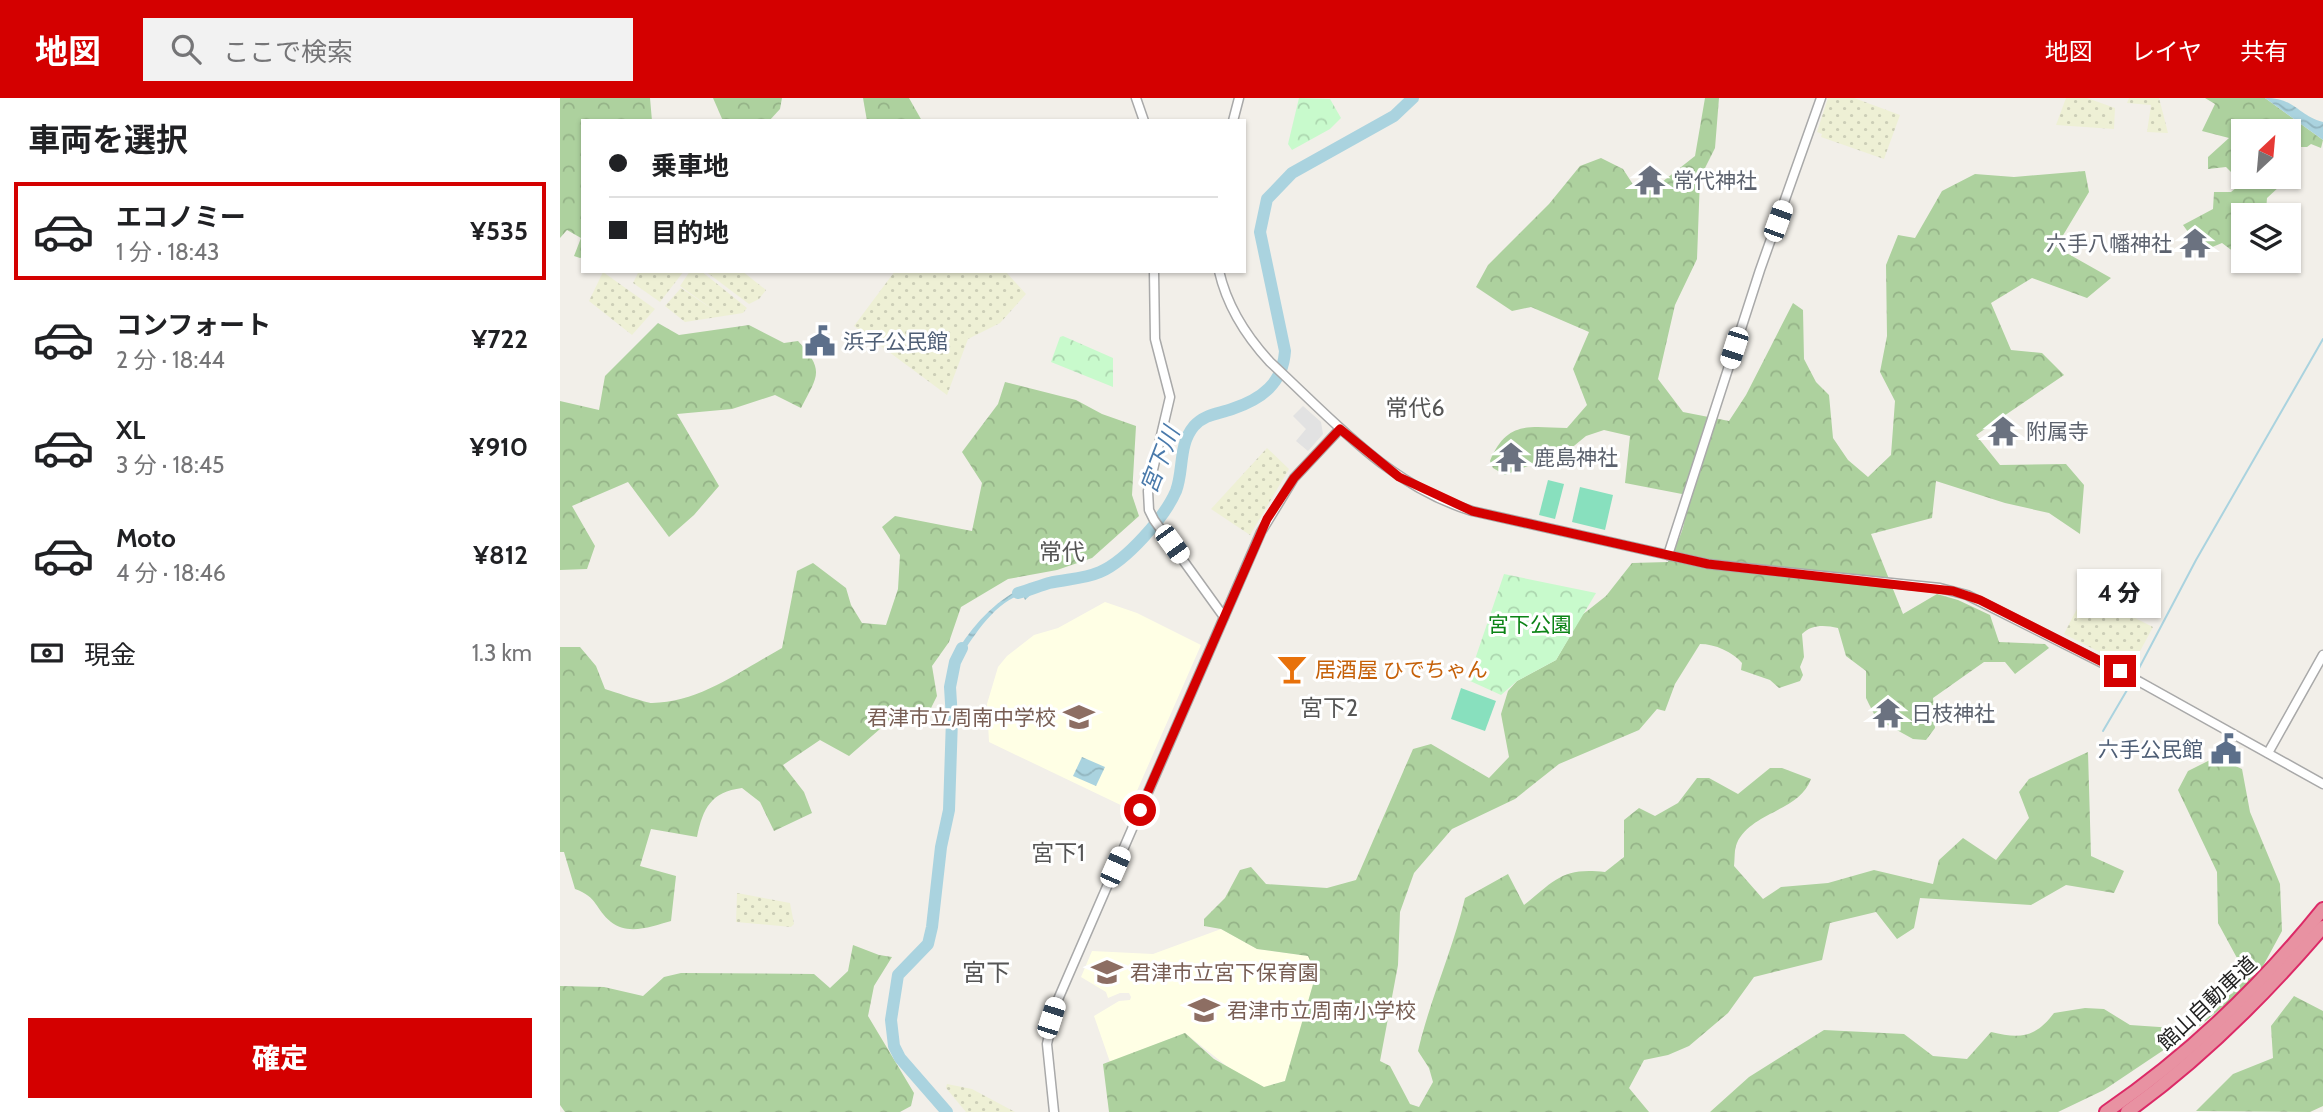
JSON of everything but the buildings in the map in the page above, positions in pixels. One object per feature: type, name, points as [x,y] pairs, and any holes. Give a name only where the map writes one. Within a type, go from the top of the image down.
[{"type":"highway","name":"館山自動車道","points":[[2106,1112],[2201,1038],[2277,964],[2323,909]]},
{"type":"highway","name":"館山自動車道","points":[[2127,1112],[2176,1076],[2247,1012],[2323,926]]},
{"type":"street","points":[[1136,98],[1143,119]]},
{"type":"street","points":[[1234,119],[1239,98]]},
{"type":"street","points":[[1668,555],[1760,270],[1821,98]]},
{"type":"street","points":[[1154,273],[1155,339],[1170,397],[1149,481],[1149,510],[1224,617]]},
{"type":"street","points":[[1220,273],[1236,316],[1270,362],[1384,467],[1418,488],[1464,508],[1744,570],[1940,588],[1967,595],[2140,682],[2323,783]]},
{"type":"street","points":[[1054,1112],[1047,1045],[1056,1004],[1276,504],[1294,478],[1340,429]]},
{"type":"street","points":[[2268,752],[2323,654]]},
{"type":"shaded area","points":[[1828,98],[1854,98],[1900,115],[1884,159],[1821,137],[1822,134],[1817,132]]},
{"type":"shaded area","points":[[2066,98],[2087,98],[2115,108],[2114,129],[2056,125]]},
{"type":"shaded area","points":[[2129,98],[2159,98],[2168,133],[2147,132],[2151,105],[2127,103]]},
{"type":"shaded area","points":[[604,273],[655,309],[632,335],[589,301]]},
{"type":"shaded area","points":[[638,273],[682,273],[660,302],[633,283]]},
{"type":"shaded area","points":[[689,273],[703,273],[747,308],[743,313],[685,322],[665,306],[681,288],[718,313],[680,286]]},
{"type":"shaded area","points":[[708,273],[745,273],[766,290],[759,299],[749,304]]},
{"type":"shaded area","points":[[894,273],[1007,273],[1026,294],[1000,323],[968,339],[947,395],[854,326]]},
{"type":"shaded area","points":[[1303,406],[1321,422],[1323,434],[1308,451],[1296,441],[1306,429],[1293,416]]},
{"type":"shaded area","points":[[1267,448],[1289,469],[1250,535],[1211,509]]},
{"type":"shaded area","points":[[2085,593],[2153,627],[2131,668],[2064,634]]},
{"type":"shaded area","name":"君津市立周南中学校","points":[[1105,602],[1137,613],[1201,645],[1129,809],[989,742],[987,704],[998,667],[1007,656],[1034,635],[1058,628]]},
{"type":"shaded area","points":[[737,893],[790,903],[794,924],[791,927],[736,922]]},
{"type":"shaded area","name":"君津市立周南小学校","points":[[1221,929],[1257,949],[1308,956],[1316,974],[1285,1081],[1264,1087],[1233,1071],[1185,1033],[1110,1062],[1094,1016],[1119,1001],[1130,1000],[1131,997],[1129,993],[1120,993],[1108,998],[1106,992],[1081,977],[1092,951],[1153,954]]},
{"type":"shaded area","points":[[947,1084],[972,1089],[1015,1112],[966,1112],[946,1088]]},
{"type":"green space","points":[[560,98],[650,98],[652,119],[581,119],[581,238],[567,230],[560,238]]},
{"type":"green space","points":[[713,98],[782,98],[780,109],[771,119],[722,119]]},
{"type":"green space","points":[[863,98],[909,98],[921,119],[867,119]]},
{"type":"green space","points":[[1299,98],[1330,99],[1341,118],[1330,129],[1292,150],[1288,144]]},
{"type":"green space","points":[[1705,98],[1719,98],[1715,148],[1700,178],[1697,259],[1675,305],[1658,379],[1683,412],[1729,421],[1746,395],[1793,303],[1803,310],[1804,359],[1816,382],[1829,395],[1833,438],[1848,460],[1868,477],[1891,455],[1895,401],[1880,372],[1887,336],[1886,265],[1898,235],[1915,238],[1942,191],[1975,174],[2014,177],[2085,171],[2089,192],[2056,247],[2111,278],[2087,298],[2032,278],[1991,303],[2011,350],[2042,353],[2064,375],[1976,435],[2000,465],[2066,464],[2084,485],[2080,534],[2049,513],[2005,503],[1936,481],[1932,518],[1871,534],[1903,614],[1937,594],[1958,600],[1990,615],[1999,642],[2045,644],[2049,648],[2015,674],[2005,662],[1984,662],[1933,698],[1935,728],[1926,740],[1913,739],[1886,724],[1885,720],[1877,720],[1866,698],[1866,671],[1846,656],[1838,628],[1819,626],[1802,634],[1804,657],[1800,667],[1803,675],[1800,681],[1779,688],[1770,680],[1741,670],[1742,663],[1729,652],[1712,645],[1700,644],[1675,684],[1665,711],[1657,709],[1639,730],[1559,764],[1515,799],[1452,829],[1414,873],[1400,912],[1398,965],[1380,1061],[1390,1066],[1410,1104],[1419,1107],[1433,1082],[1429,1068],[1418,1051],[1465,898],[1508,874],[1524,905],[1560,877],[1579,872],[1605,872],[1624,857],[1624,820],[1639,808],[1655,816],[1678,803],[1697,778],[1709,778],[1738,794],[1770,768],[1782,768],[1811,779],[1797,798],[1753,824],[1737,843],[1734,866],[1763,899],[1781,887],[1828,883],[1874,870],[1933,884],[1939,860],[1963,838],[1996,860],[2029,818],[2019,792],[2029,779],[2088,752],[2091,856],[2124,871],[2114,893],[2066,885],[2031,905],[1920,898],[1914,928],[1897,939],[1876,912],[1830,923],[1822,960],[1754,977],[1728,1013],[1689,1046],[1668,1055],[1644,1060],[1629,1088],[1649,1112],[1109,1112],[1103,1064],[1185,1033],[1214,1059],[1264,1087],[1285,1081],[1316,974],[1308,956],[1257,949],[1221,929],[1204,926],[1204,919],[1225,898],[1240,870],[1251,867],[1266,884],[1327,888],[1356,880],[1413,749],[1431,744],[1489,778],[1509,757],[1501,714],[1508,691],[1517,681],[1556,660],[1582,615],[1606,596],[1632,563],[1668,562],[1685,521],[1685,503],[1682,494],[1625,483],[1630,436],[1604,430],[1586,436],[1569,450],[1505,475],[1493,468],[1490,461],[1504,438],[1512,432],[1530,427],[1567,428],[1587,405],[1573,369],[1589,332],[1531,307],[1512,311],[1476,287],[1488,265],[1549,204],[1580,166],[1601,158],[1623,169],[1634,186],[1657,186],[1695,156]]},
{"type":"green space","points":[[2205,98],[2265,98],[2294,119],[2231,119],[2231,172],[2226,167],[2208,169],[2208,157],[2229,138],[2202,131],[2215,104]]},
{"type":"green space","points":[[2301,124],[2323,140],[2321,148],[2311,144],[2301,147]]},
{"type":"green space","points":[[2235,189],[2277,189],[2267,198],[2267,203],[2231,203],[2231,250],[2222,243],[2210,248],[2197,235],[2191,236],[2183,225],[2213,209],[2214,192],[2231,192]]},
{"type":"green space","points":[[581,238],[581,258],[574,256]]},
{"type":"green space","points":[[658,323],[679,335],[749,325],[784,343],[798,341],[815,367],[812,388],[801,408],[775,395],[732,409],[677,414],[719,486],[694,515],[669,537],[628,482],[572,506],[595,546],[587,569],[560,570],[560,401],[599,410],[605,376]]},
{"type":"green space","points":[[1060,337],[1113,358],[1113,387],[1051,362]]},
{"type":"green space","points":[[1005,382],[1076,400],[1102,414],[1136,426],[1132,495],[1139,516],[1092,558],[1057,570],[1008,579],[961,607],[949,642],[932,666],[937,696],[930,710],[904,708],[849,756],[820,740],[783,765],[804,792],[812,813],[774,831],[760,802],[742,788],[723,793],[710,803],[702,818],[697,837],[651,829],[640,866],[676,876],[671,921],[633,929],[611,922],[588,896],[575,889],[564,852],[560,852],[560,647],[580,647],[596,666],[605,689],[652,703],[687,698],[720,684],[782,648],[797,571],[813,563],[846,588],[851,605],[862,623],[886,625],[898,589],[900,555],[882,527],[895,516],[972,531],[982,483],[962,452],[998,404]]},
{"type":"green space","points":[[1548,480],[1564,484],[1555,519],[1539,515]]},
{"type":"green space","points":[[1580,487],[1613,495],[1605,530],[1572,522]]},
{"type":"green space","name":"宮下公園","points":[[1504,574],[1596,593],[1556,660],[1517,681],[1501,695],[1468,680]]},
{"type":"green space","points":[[1461,688],[1496,701],[1485,731],[1451,719]]},
{"type":"green space","points":[[2216,757],[2242,769],[2250,812],[2280,884],[2282,931],[2256,979],[2201,1025],[2104,1090],[2058,1112],[1710,1112],[1749,1077],[1824,1030],[1904,1034],[1933,1056],[1967,1059],[1991,1032],[2019,1036],[2033,1032],[2054,1013],[2085,1008],[2104,1009],[2130,1025],[2174,1028],[2233,993],[2243,969],[2218,923],[2217,872],[2178,790],[2188,771]]},
{"type":"green space","points":[[853,945],[892,957],[874,986],[868,1016],[914,1093],[911,1106],[900,1112],[565,1112],[560,1105],[560,986],[604,987],[643,996],[664,977],[681,973],[814,974],[830,988],[848,971]]},
{"type":"green space","points":[[2294,996],[2323,1011],[2323,1106],[2310,1112],[2196,1111],[2233,1074],[2273,1058],[2271,1026]]},
{"type":"water","points":[[2265,98],[2283,101],[2323,122],[2323,140],[2301,124],[2301,119],[2294,119]]},
{"type":"water","points":[[1027,585],[1032,586],[1034,592],[1025,600],[1023,595],[1013,598],[994,612],[957,662],[952,660],[984,616],[1015,591]]},
{"type":"water","points":[[1082,757],[1105,767],[1096,786],[1073,776]]},
{"type":"waterway","name":"宮下川","points":[[1018,593],[1100,572],[1121,558],[1144,537],[1171,501],[1178,483],[1183,449],[1194,426],[1207,417],[1253,400],[1275,381],[1285,351],[1260,232],[1267,199],[1292,173],[1394,116],[1413,98]]},
{"type":"waterway","points":[[2137,672],[2196,560],[2323,339]]},
{"type":"waterway","name":"宮下川","points":[[947,1112],[900,1058],[894,1046],[891,1020],[898,975],[928,944],[932,927],[941,847],[949,810],[952,719],[950,687],[955,662],[962,648]]},
{"type":"waterway","points":[[2103,731],[2130,685]]},
{"type":"place","name":"常代神社","points":[[1650,180]]},
{"type":"place","name":"六手八幡神社","points":[[2195,243]]},
{"type":"place","name":"浜子公民館","points":[[820,341]]},
{"type":"place","name":"附属寺","points":[[2003,431]]},
{"type":"place","name":"鹿島神社","points":[[1511,457]]},
{"type":"place","name":"居酒屋 ひでちゃん","points":[[1292,669]]},
{"type":"place","name":"日枝神社","points":[[1888,713]]},
{"type":"place","name":"君津市立周南中学校","points":[[1079,717]]},
{"type":"place","name":"六手公民館","points":[[2226,749]]},
{"type":"place","name":"君津市立宮下保育園","points":[[1107,972]]},
{"type":"place","name":"君津市立周南小学校","points":[[1204,1010]]},
{"type":"district","name":"常代6","points":[[1415,408]]},
{"type":"district","name":"常代","points":[[1062,552]]},
{"type":"district","name":"宮下2","points":[[1329,708]]},
{"type":"district","name":"宮下1","points":[[1058,853]]},
{"type":"district","name":"宮下","points":[[986,972]]},
{"type":"route","points":[[1140,810],[1267,519],[1294,478],[1340,429],[1399,477],[1472,511],[1744,570],[1953,591],[1980,600],[2120,671]]}]
